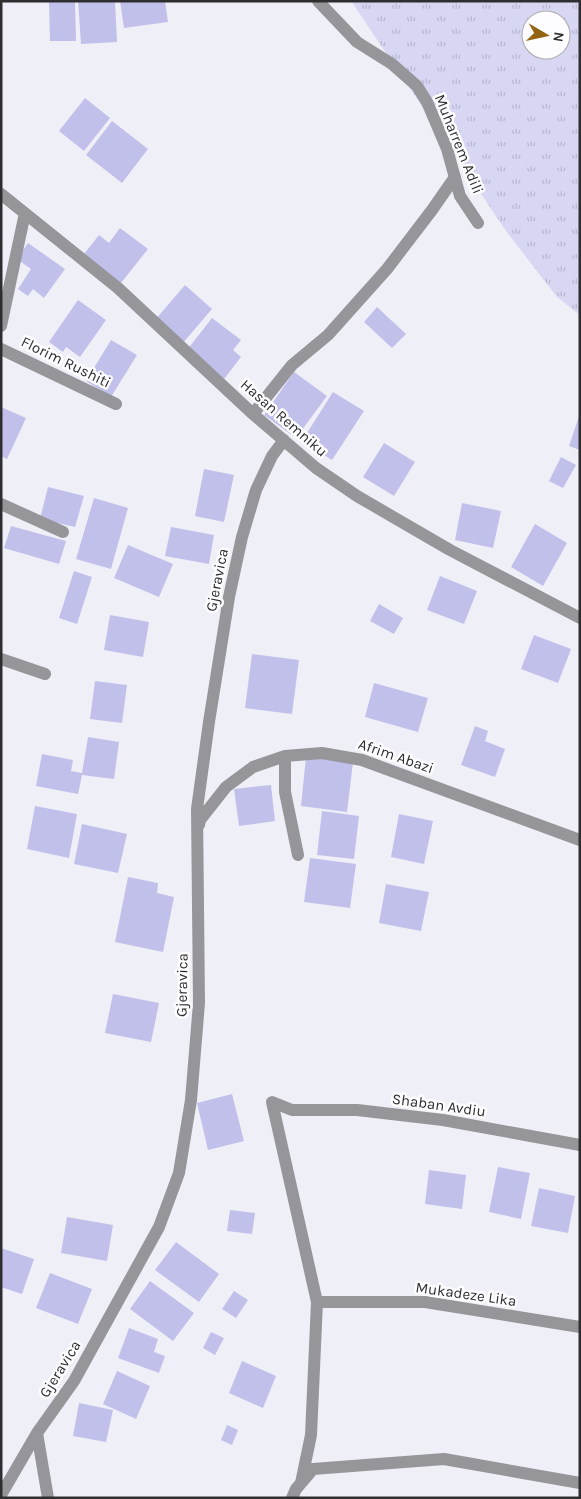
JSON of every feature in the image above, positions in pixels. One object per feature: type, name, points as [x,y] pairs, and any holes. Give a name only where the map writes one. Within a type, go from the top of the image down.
[{"type":"street","name":"Muharrem Adili","points":[[318,1],[357,42],[392,64],[417,86],[427,102],[447,149],[460,196],[478,223]]},
{"type":"street","points":[[253,414],[292,365],[328,335],[387,269],[432,210],[454,177]]},
{"type":"street","name":"Hasan Remniku","points":[[1,194],[118,288],[253,414],[316,468],[357,496],[450,550],[580,618]]},
{"type":"street","points":[[1,326],[25,213]]},
{"type":"street","name":"Florim Rushiti","points":[[1,349],[116,404]]},
{"type":"street","name":"Gjeravica","points":[[1,1494],[37,1433],[74,1381],[150,1244],[159,1226],[179,1173],[191,1100],[199,1003],[197,809],[209,722],[229,596],[242,537],[256,490],[272,456],[284,440]]},
{"type":"street","points":[[1,504],[63,532]]},
{"type":"street","points":[[1,659],[45,674]]},
{"type":"street","name":"Afrim Abazi","points":[[198,833],[200,820],[226,787],[253,767],[285,756],[322,753],[362,760],[580,840]]},
{"type":"street","points":[[285,756],[285,792],[298,855]]},
{"type":"street","name":"Shaban Avdiu","points":[[317,1302],[272,1102],[292,1110],[366,1111],[443,1120],[580,1145]]},
{"type":"street","points":[[301,1483],[311,1434],[317,1302]]},
{"type":"street","name":"Mukadeze Lika","points":[[317,1302],[425,1302],[580,1327]]},
{"type":"street","points":[[37,1433],[48,1498]]},
{"type":"street","points":[[292,1498],[296,1489],[313,1469],[444,1459],[580,1483]]},
{"type":"green space","points":[[351,1],[580,1],[580,315],[557,297],[506,231]]},
{"type":"building","points":[[49,1],[75,1],[76,41],[50,41]]},
{"type":"building","points":[[78,1],[115,1],[117,42],[81,44]]},
{"type":"building","points":[[120,1],[165,1],[168,22],[124,28]]},
{"type":"building","points":[[85,98],[110,118],[84,151],[59,131]]},
{"type":"building","points":[[112,121],[148,149],[122,183],[86,155]]},
{"type":"building","points":[[120,228],[148,249],[121,283],[84,254],[99,235],[109,243]]},
{"type":"building","points":[[28,243],[65,269],[44,298],[33,289],[28,296],[18,289],[31,269],[17,259]]},
{"type":"building","points":[[185,285],[212,309],[182,344],[155,320]]},
{"type":"building","points":[[78,300],[106,320],[80,357],[66,347],[63,352],[49,342]]},
{"type":"building","points":[[377,307],[406,334],[392,348],[364,322]]},
{"type":"building","points":[[212,318],[241,340],[233,350],[241,357],[224,379],[187,350]]},
{"type":"building","points":[[111,340],[137,355],[111,397],[86,381]]},
{"type":"building","points":[[294,372],[327,396],[296,438],[264,415]]},
{"type":"building","points":[[333,392],[364,411],[332,460],[302,441]]},
{"type":"building","points":[[1,407],[26,418],[7,459],[1,456]]},
{"type":"building","points":[[580,416],[580,450],[569,446]]},
{"type":"building","points":[[384,443],[415,462],[394,496],[363,477]]},
{"type":"building","points":[[561,457],[576,465],[563,488],[549,481]]},
{"type":"building","points":[[204,469],[234,475],[224,522],[195,516]]},
{"type":"building","points":[[48,487],[84,496],[75,527],[40,519]]},
{"type":"building","points":[[94,498],[128,508],[111,569],[76,559]]},
{"type":"building","points":[[462,503],[501,511],[493,548],[455,540]]},
{"type":"building","points":[[535,524],[567,543],[543,586],[511,567]]},
{"type":"building","points":[[11,526],[66,541],[59,564],[4,548]]},
{"type":"building","points":[[171,527],[214,535],[209,564],[165,556]]},
{"type":"building","points":[[128,545],[173,564],[159,597],[114,578]]},
{"type":"building","points":[[74,571],[92,577],[77,624],[59,618]]},
{"type":"building","points":[[440,576],[477,591],[464,624],[427,610]]},
{"type":"building","points":[[379,604],[403,618],[394,634],[370,621]]},
{"type":"building","points":[[110,615],[149,622],[143,657],[104,650]]},
{"type":"building","points":[[534,635],[571,649],[558,683],[521,669]]},
{"type":"building","points":[[252,654],[299,660],[292,714],[245,708]]},
{"type":"building","points":[[95,681],[127,685],[122,723],[90,719]]},
{"type":"building","points":[[374,683],[428,698],[418,732],[365,717]]},
{"type":"building","points":[[475,726],[488,731],[485,741],[505,749],[495,777],[461,765]]},
{"type":"building","points":[[88,737],[119,742],[114,779],[82,775],[78,794],[36,786],[42,754],[73,760],[71,771],[82,773]]},
{"type":"building","points":[[306,757],[353,762],[347,812],[301,806]]},
{"type":"building","points":[[271,785],[275,821],[239,826],[234,789]]},
{"type":"building","points":[[35,806],[77,814],[69,858],[27,849]]},
{"type":"building","points":[[322,811],[359,816],[354,859],[317,855]]},
{"type":"building","points":[[399,814],[433,821],[424,864],[391,857]]},
{"type":"building","points":[[82,824],[127,834],[118,873],[74,864]]},
{"type":"building","points":[[310,858],[356,864],[350,908],[304,902]]},
{"type":"building","points":[[128,877],[158,883],[157,893],[174,897],[163,952],[115,942]]},
{"type":"building","points":[[386,884],[429,892],[421,931],[379,923]]},
{"type":"building","points":[[113,994],[159,1003],[151,1042],[105,1033]]},
{"type":"building","points":[[232,1094],[244,1141],[208,1150],[197,1103]]},
{"type":"building","points":[[498,1167],[530,1173],[521,1219],[489,1212]]},
{"type":"building","points":[[429,1170],[466,1175],[462,1209],[425,1204]]},
{"type":"building","points":[[539,1188],[575,1196],[568,1233],[531,1226]]},
{"type":"building","points":[[230,1210],[255,1213],[252,1234],[227,1231]]},
{"type":"building","points":[[67,1217],[113,1225],[107,1261],[61,1253]]},
{"type":"building","points":[[176,1242],[219,1274],[199,1302],[155,1270]]},
{"type":"building","points":[[1,1248],[34,1259],[22,1294],[1,1287]]},
{"type":"building","points":[[50,1273],[92,1289],[78,1324],[36,1308]]},
{"type":"building","points":[[150,1281],[194,1313],[173,1341],[130,1309]]},
{"type":"building","points":[[234,1291],[248,1300],[236,1318],[222,1309]]},
{"type":"building","points":[[129,1328],[158,1339],[154,1352],[165,1356],[159,1373],[118,1358]]},
{"type":"building","points":[[211,1332],[224,1338],[215,1355],[203,1348]]},
{"type":"building","points":[[242,1361],[276,1376],[263,1408],[229,1393]]},
{"type":"building","points":[[117,1371],[150,1386],[136,1419],[103,1404]]},
{"type":"building","points":[[79,1403],[113,1410],[106,1442],[73,1436]]},
{"type":"building","points":[[227,1425],[238,1430],[232,1445],[221,1440]]}]
